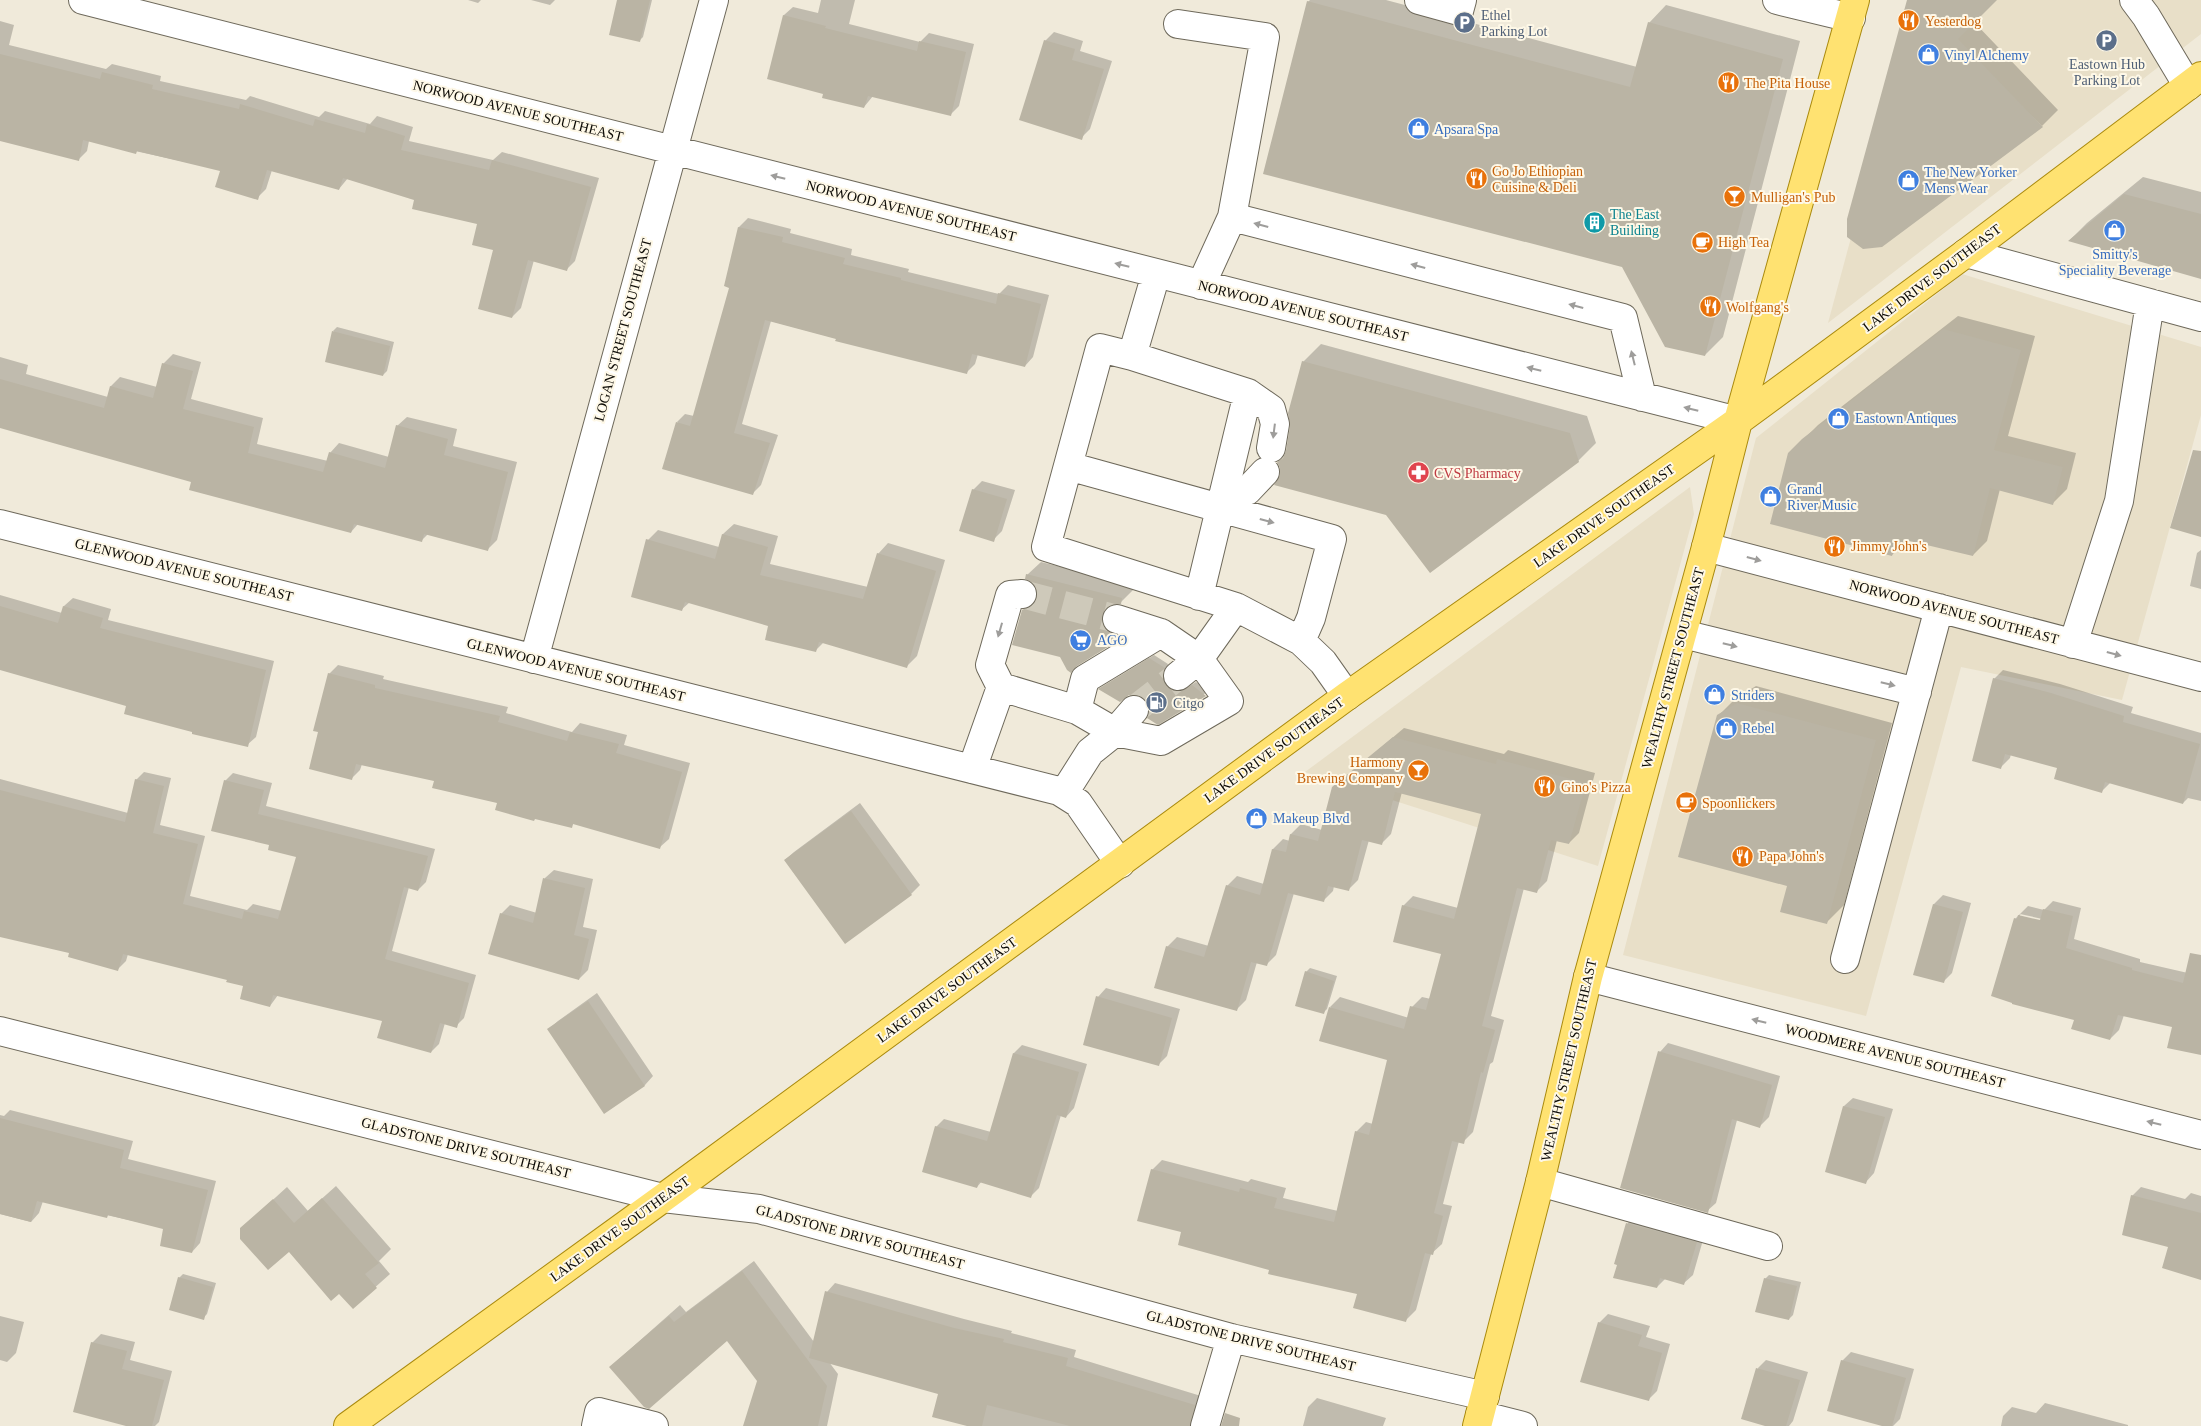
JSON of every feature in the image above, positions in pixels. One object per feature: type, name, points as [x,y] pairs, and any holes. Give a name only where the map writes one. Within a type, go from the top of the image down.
[{"type":"main road","name":"WEALTHY STREET SOUTHEAST","points":[[1481,1412],[1540,1182],[1588,977],[1683,634],[1738,421],[1853,9]]},
{"type":"main road","name":"LAKE DRIVE SOUTHEAST","points":[[348,1426],[663,1198],[1347,696],[1738,421],[1966,253],[2194,81]]},
{"type":"street","name":"NORWOOD AVENUE SOUTHEAST","points":[[83,0],[1738,421]]},
{"type":"street","name":"LOGAN STREET SOUTHEAST","points":[[534,659],[714,0]]},
{"type":"street","points":[[1419,0],[1459,11],[1462,0]]},
{"type":"street","points":[[1777,0],[1853,9]]},
{"type":"street","points":[[2134,0],[2194,81]]},
{"type":"street","points":[[1178,24],[1265,37],[1232,217],[1201,285]]},
{"type":"street","points":[[1232,217],[1623,318],[1642,397]]},
{"type":"street","points":[[1966,253],[2201,317]]},
{"type":"street","points":[[1132,356],[1156,274]]},
{"type":"street","points":[[2073,644],[2119,501],[2159,306]]},
{"type":"street","points":[[1222,503],[1247,491],[1268,460],[1275,424],[1271,409],[1248,393],[1132,356],[1100,348],[1046,547],[1236,607],[1301,641],[1323,662],[1347,696]]},
{"type":"street","points":[[1200,596],[1248,393]]},
{"type":"street","points":[[1068,466],[1222,503],[1332,539],[1311,618],[1301,641]]},
{"type":"street","name":"GLENWOOD AVENUE SOUTHEAST","points":[[0,524],[1064,793],[1078,804],[1120,864]]},
{"type":"street","name":"NORWOOD AVENUE SOUTHEAST","points":[[1706,547],[2201,678]]},
{"type":"street","points":[[972,769],[1001,687],[990,665],[1010,595],[1022,594]]},
{"type":"street","points":[[1178,676],[1199,659],[1236,607]]},
{"type":"street","points":[[1845,959],[1939,608]]},
{"type":"street","points":[[1001,687],[1078,710],[1115,732],[1161,741],[1229,700],[1199,659],[1161,633],[1117,619]]},
{"type":"street","points":[[1078,710],[1085,679],[1161,633]]},
{"type":"street","points":[[1683,634],[1917,692]]},
{"type":"street","points":[[1064,793],[1090,752],[1115,732],[1134,710]]},
{"type":"street","name":"WOODMERE AVENUE SOUTHEAST","points":[[1588,977],[2201,1135]]},
{"type":"street","name":"GLADSTONE DRIVE SOUTHEAST","points":[[0,1031],[663,1198],[758,1209],[1231,1338],[1523,1426]]},
{"type":"street","points":[[1540,1182],[1768,1246]]},
{"type":"street","points":[[1205,1426],[1231,1338]]},
{"type":"street","points":[[596,1426],[599,1412],[654,1426]]},
{"type":"shaded area","points":[[1915,0],[2201,0],[2201,34],[1828,323]]},
{"type":"shaded area","points":[[1962,274],[2201,347],[2201,415],[2122,700],[1961,667],[1866,1016],[1623,955],[1756,438]]},
{"type":"shaded area","points":[[1690,487],[1694,514],[1598,866],[1305,772]]},
{"type":"building","points":[[617,0],[650,0],[640,42],[609,35]]},
{"type":"building","points":[[1907,0],[1997,0],[1958,39],[2043,127],[1882,247],[1863,249],[1847,237],[1847,219]]},
{"type":"building","name":"The East Building","points":[[1307,1],[1630,87],[1648,22],[1783,59],[1705,356],[1665,347],[1622,267],[1263,174]]},
{"type":"building","points":[[783,15],[826,26],[825,28],[917,51],[919,41],[966,52],[951,116],[868,96],[864,108],[822,98],[823,94],[767,79]]},
{"type":"building","points":[[1044,40],[1075,49],[1072,60],[1104,69],[1082,140],[1019,120]]},
{"type":"building","points":[[0,54],[100,79],[102,72],[153,85],[152,89],[239,109],[240,104],[313,126],[315,119],[365,133],[367,124],[405,136],[401,150],[489,170],[492,160],[591,187],[567,271],[528,260],[512,318],[478,309],[493,250],[472,245],[477,224],[412,209],[414,200],[343,178],[339,190],[267,170],[258,200],[215,187],[220,171],[137,151],[136,154],[83,140],[79,161],[0,141]]},
{"type":"building","points":[[2124,194],[2201,214],[2201,279],[2068,241]]},
{"type":"building","points":[[738,227],[783,237],[782,242],[845,258],[843,264],[901,278],[901,280],[996,304],[998,293],[1041,304],[1025,367],[972,354],[967,374],[835,341],[836,339],[765,320],[734,433],[770,443],[753,495],[662,469],[676,422],[690,426],[729,288],[724,286]]},
{"type":"building","points":[[1943,329],[2021,350],[1994,450],[2063,467],[2053,505],[1990,488],[1973,556],[1897,538],[1892,556],[1770,524],[1788,453],[1802,439]]},
{"type":"building","points":[[332,331],[390,346],[383,376],[325,362]]},
{"type":"building","name":"CVS Pharmacy","points":[[1302,361],[1570,433],[1579,462],[1430,573],[1386,515],[1274,485],[1280,475],[1280,468],[1277,462],[1283,458],[1286,451],[1290,426],[1288,413]]},
{"type":"building","points":[[162,363],[193,371],[183,409],[254,427],[248,453],[323,472],[329,452],[385,468],[396,425],[448,439],[444,455],[508,472],[488,551],[424,534],[422,542],[354,524],[351,533],[189,490],[191,482],[0,428],[0,379],[104,408],[110,386],[153,398]]},
{"type":"building","points":[[2193,450],[2201,451],[2201,537],[2170,528]]},
{"type":"building","points":[[972,489],[1007,499],[994,542],[959,531]]},
{"type":"building","points":[[722,534],[768,547],[760,575],[863,599],[877,553],[936,571],[907,668],[819,642],[816,652],[765,640],[768,626],[685,602],[682,611],[631,597],[646,539],[715,559]]},
{"type":"building","points":[[1026,574],[1122,598],[1121,604],[1113,604],[1107,607],[1102,615],[1102,623],[1105,629],[1119,640],[1077,666],[1071,673],[1067,670],[1060,657],[1012,645],[1022,610],[1030,607],[1036,600],[1038,593],[1035,586],[1025,579]]},
{"type":"building","points":[[0,606],[58,623],[63,606],[103,618],[100,628],[266,670],[248,747],[192,734],[192,732],[124,714],[126,706],[0,670]]},
{"type":"building","points":[[1149,658],[1165,668],[1163,679],[1172,690],[1181,691],[1192,685],[1206,696],[1158,725],[1147,718],[1149,705],[1144,698],[1129,695],[1120,702],[1098,689]]},
{"type":"building","points":[[328,673],[375,685],[375,688],[500,716],[498,722],[567,741],[570,732],[619,744],[616,753],[682,772],[660,849],[573,824],[572,828],[535,819],[534,821],[495,810],[497,803],[432,788],[434,781],[356,764],[352,780],[309,769],[318,732],[313,731]]},
{"type":"building","points":[[1993,678],[2051,693],[2124,716],[2123,722],[2200,744],[2183,804],[2105,782],[2102,793],[2054,779],[2057,768],[2005,754],[2001,769],[1972,761]]},
{"type":"building","points":[[1737,703],[1876,740],[1827,924],[1780,912],[1787,886],[1678,857],[1717,715]]},
{"type":"building","points":[[1393,737],[1496,764],[1497,759],[1586,783],[1569,844],[1551,840],[1537,893],[1517,888],[1482,1026],[1495,1030],[1483,1073],[1481,1072],[1464,1144],[1452,1141],[1434,1213],[1443,1216],[1433,1255],[1425,1253],[1406,1322],[1353,1308],[1357,1294],[1268,1274],[1269,1270],[1178,1245],[1181,1232],[1137,1221],[1151,1169],[1239,1192],[1240,1188],[1277,1198],[1274,1208],[1334,1222],[1355,1131],[1369,1135],[1387,1060],[1319,1041],[1329,1007],[1404,1029],[1410,1006],[1426,1010],[1441,954],[1393,942],[1402,905],[1454,919],[1481,814],[1395,792],[1382,845],[1362,840],[1349,891],[1328,886],[1324,902],[1288,893],[1267,966],[1251,962],[1237,1011],[1154,988],[1166,946],[1204,957],[1226,885],[1260,895],[1272,849],[1286,852],[1290,834],[1318,841],[1332,787]]},
{"type":"building","points":[[135,779],[164,786],[153,833],[198,844],[183,904],[242,919],[244,911],[278,919],[296,857],[268,850],[269,845],[211,831],[224,780],[264,790],[258,814],[428,856],[418,891],[404,887],[385,959],[469,983],[457,1028],[440,1023],[431,1053],[377,1038],[382,1021],[273,995],[270,1007],[240,999],[243,986],[226,982],[227,980],[123,954],[118,971],[68,957],[69,953],[0,937],[0,790],[125,822]]},
{"type":"building","points":[[851,811],[912,895],[845,944],[784,860]]},
{"type":"building","points":[[543,878],[585,888],[574,935],[589,939],[579,980],[488,954],[500,913],[533,923]]},
{"type":"building","points":[[1933,904],[1963,912],[1944,983],[1913,975]]},
{"type":"building","points":[[2043,909],[2073,916],[2066,948],[2132,968],[2132,970],[2183,983],[2190,953],[2201,955],[2201,1055],[2167,1048],[2172,1027],[2118,1015],[2110,1040],[2071,1029],[2074,1020],[2012,1004],[1991,996],[2014,918],[2017,919],[2018,915],[2040,920]]},
{"type":"building","points":[[1305,971],[1334,981],[1324,1014],[1295,1006]]},
{"type":"building","points":[[1096,996],[1172,1018],[1159,1066],[1083,1045]]},
{"type":"building","points":[[588,1001],[645,1086],[604,1114],[547,1029]]},
{"type":"building","points":[[1658,1051],[1772,1085],[1760,1128],[1732,1119],[1708,1213],[1620,1188]]},
{"type":"building","points":[[1013,1053],[1079,1072],[1066,1118],[1057,1115],[1031,1198],[979,1182],[977,1188],[922,1172],[935,1126],[987,1141]]},
{"type":"building","points":[[1843,1106],[1885,1117],[1866,1184],[1825,1172]]},
{"type":"building","points":[[0,1118],[124,1150],[120,1168],[208,1190],[192,1253],[160,1246],[163,1229],[108,1215],[107,1218],[37,1201],[31,1222],[0,1214]]},
{"type":"building","points":[[2131,1195],[2201,1213],[2201,1280],[2162,1268],[2168,1247],[2122,1235]]},
{"type":"building","points":[[322,1198],[379,1263],[365,1274],[377,1288],[353,1309],[339,1294],[331,1301],[289,1252],[268,1270],[240,1239],[240,1228],[273,1199],[294,1223]]},
{"type":"building","points":[[1626,1223],[1697,1242],[1684,1285],[1660,1278],[1657,1288],[1613,1278],[1617,1265],[1614,1264]]},
{"type":"building","points":[[742,1271],[827,1386],[818,1426],[743,1426],[757,1381],[727,1341],[649,1409],[644,1407],[609,1367],[669,1316],[674,1322]]},
{"type":"building","points":[[178,1277],[213,1287],[204,1320],[169,1310]]},
{"type":"building","points":[[1764,1278],[1797,1286],[1789,1320],[1755,1312]]},
{"type":"building","points":[[825,1291],[954,1328],[1004,1339],[1003,1342],[1068,1358],[1066,1366],[1195,1405],[1190,1426],[1070,1426],[987,1405],[982,1426],[967,1426],[932,1417],[938,1394],[809,1358]]},
{"type":"building","points":[[1598,1322],[1642,1335],[1638,1346],[1662,1353],[1649,1401],[1580,1382]]},
{"type":"building","points":[[91,1342],[127,1351],[122,1369],[164,1380],[152,1426],[126,1426],[73,1412]]},
{"type":"building","points":[[1841,1360],[1906,1378],[1892,1426],[1882,1426],[1827,1411]]},
{"type":"building","points":[[1756,1368],[1800,1380],[1786,1426],[1765,1426],[1741,1419]]},
{"type":"building","points":[[1225,1413],[1240,1418],[1239,1426],[1221,1426]]},
{"type":"tunnel","points":[[1022,594],[1117,619]]},
{"type":"tunnel","points":[[1134,710],[1178,676]]},
{"type":"place","name":"Yesterdog","points":[[1909,21]]},
{"type":"place","name":"Ethel Parking Lot","points":[[1465,23]]},
{"type":"place","name":"Eastown Hub Parking Lot","points":[[2107,41]]},
{"type":"place","name":"Vinyl Alchemy","points":[[1928,55]]},
{"type":"place","name":"The Pita House","points":[[1728,83]]},
{"type":"place","name":"Apsara Spa","points":[[1418,129]]},
{"type":"place","name":"Go Jo Ethiopian Cuisine & Deli","points":[[1476,179]]},
{"type":"place","name":"The New Yorker Mens Wear","points":[[1908,180]]},
{"type":"place","name":"Mulligan's Pub","points":[[1735,197]]},
{"type":"place","name":"The East Building","points":[[1594,222]]},
{"type":"place","name":"Smitty's Speciality Beverage","points":[[2115,231]]},
{"type":"place","name":"High Tea","points":[[1702,242]]},
{"type":"place","name":"Wolfgang's","points":[[1710,307]]},
{"type":"place","name":"Eastown Antiques","points":[[1839,418]]},
{"type":"place","name":"CVS Pharmacy","points":[[1418,473]]},
{"type":"place","name":"Grand River Music","points":[[1771,497]]},
{"type":"place","name":"Jimmy John's","points":[[1835,546]]},
{"type":"place","name":"AGO","points":[[1081,640]]},
{"type":"place","name":"Striders","points":[[1715,695]]},
{"type":"place","name":"Citgo","points":[[1157,703]]},
{"type":"place","name":"Rebel","points":[[1726,728]]},
{"type":"place","name":"Harmony Brewing Company","points":[[1419,770]]},
{"type":"place","name":"Gino's Pizza","points":[[1545,787]]},
{"type":"place","name":"Spoonlickers","points":[[1686,803]]},
{"type":"place","name":"Makeup Blvd","points":[[1257,818]]},
{"type":"place","name":"Papa John's","points":[[1743,856]]}]
